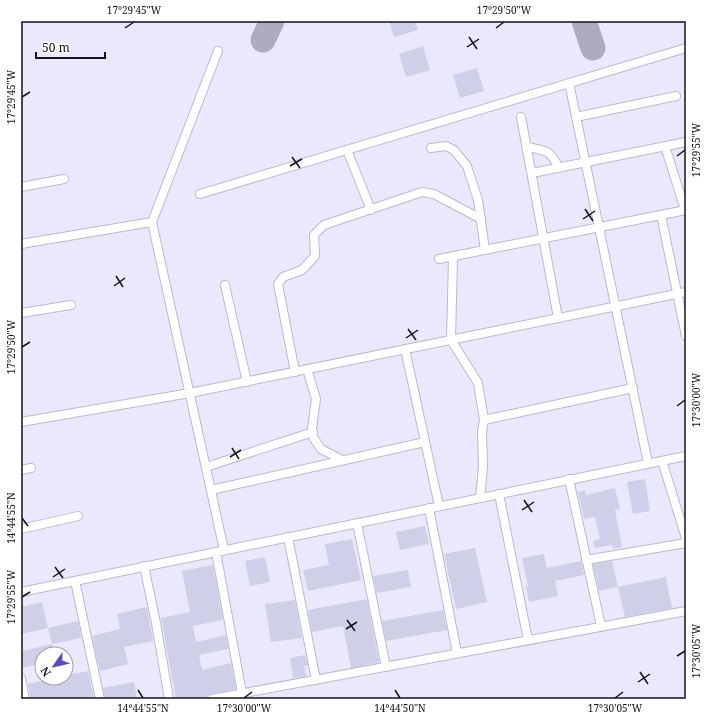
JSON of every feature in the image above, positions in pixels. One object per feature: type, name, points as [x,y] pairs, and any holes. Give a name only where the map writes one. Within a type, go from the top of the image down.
[{"type":"street","points":[[200,194],[686,48]]},
{"type":"street","points":[[218,51],[152,222],[224,550]]},
{"type":"street","points":[[569,83],[648,463]]},
{"type":"street","points":[[576,117],[676,96]]},
{"type":"street","points":[[521,117],[558,318]]},
{"type":"street","points":[[532,174],[686,142]]},
{"type":"street","points":[[431,148],[446,146],[454,150],[467,166],[478,200],[485,250]]},
{"type":"street","points":[[439,259],[686,210],[664,146]]},
{"type":"street","points":[[527,148],[547,151],[552,155],[559,168]]},
{"type":"street","points":[[347,150],[371,210]]},
{"type":"street","points":[[21,187],[64,179]]},
{"type":"street","points":[[295,372],[278,284],[283,277],[302,270],[314,256],[314,235],[324,225],[422,192],[434,194],[481,219]]},
{"type":"street","points":[[661,215],[686,336]]},
{"type":"street","points":[[21,244],[152,222]]},
{"type":"street","points":[[453,257],[451,340],[478,383],[484,420],[482,432],[483,467],[480,498]]},
{"type":"street","points":[[225,285],[247,382]]},
{"type":"street","points":[[21,422],[190,394],[686,292]]},
{"type":"street","points":[[21,313],[71,305]]},
{"type":"street","points":[[405,349],[439,506]]},
{"type":"street","points":[[307,370],[316,399],[312,428],[313,437],[321,449],[342,460]]},
{"type":"street","points":[[484,420],[633,388]]},
{"type":"street","points":[[206,467],[313,432]]},
{"type":"street","points":[[211,490],[425,442]]},
{"type":"street","points":[[21,592],[686,456]]},
{"type":"street","points":[[662,460],[686,538]]},
{"type":"street","points":[[21,470],[31,468]]},
{"type":"street","points":[[569,479],[601,626]]},
{"type":"street","points":[[499,494],[528,640]]},
{"type":"street","points":[[429,508],[457,653]]},
{"type":"street","points":[[21,529],[78,516]]},
{"type":"street","points":[[357,523],[386,667]]},
{"type":"street","points":[[288,537],[316,680]]},
{"type":"street","points":[[586,560],[686,543]]},
{"type":"street","points":[[216,552],[242,693]]},
{"type":"street","points":[[144,566],[156,623],[169,699]]},
{"type":"street","points":[[75,580],[100,699]]},
{"type":"street","points":[[212,699],[686,611]]},
{"type":"street","points":[[21,678],[25,699]]},
{"type":"building","points":[[389,21],[415,21],[418,30],[394,37]]},
{"type":"building","points":[[423,46],[430,70],[406,77],[399,54]]},
{"type":"building","points":[[477,68],[484,91],[460,98],[453,75]]},
{"type":"building","points":[[645,479],[650,511],[633,514],[627,482]]},
{"type":"building","points":[[615,488],[620,509],[615,510],[622,547],[613,549],[612,545],[595,548],[593,541],[600,539],[595,517],[584,519],[578,492],[585,490],[586,495]]},
{"type":"building","points":[[425,526],[429,544],[400,550],[396,532]]},
{"type":"building","points":[[352,539],[361,580],[308,591],[303,570],[329,565],[325,544]]},
{"type":"building","points":[[475,548],[487,602],[456,609],[444,554]]},
{"type":"building","points":[[544,554],[547,568],[581,561],[584,575],[555,581],[558,596],[529,602],[526,586],[528,586],[522,558]]},
{"type":"building","points":[[265,557],[270,582],[250,586],[245,561]]},
{"type":"building","points":[[612,561],[618,587],[599,591],[593,564]]},
{"type":"building","points":[[213,565],[223,620],[193,626],[196,642],[226,635],[228,649],[199,655],[202,670],[231,663],[236,689],[211,694],[207,697],[197,699],[176,699],[161,618],[190,612],[182,571]]},
{"type":"building","points":[[408,570],[411,587],[377,593],[373,576]]},
{"type":"building","points":[[666,577],[672,608],[625,617],[618,587]]},
{"type":"building","points":[[367,599],[379,662],[351,668],[343,626],[312,632],[308,610]]},
{"type":"building","points":[[295,600],[302,638],[271,642],[265,604]]},
{"type":"building","points":[[42,602],[48,628],[21,634],[21,607]]},
{"type":"building","points":[[147,607],[153,641],[124,647],[128,664],[100,671],[92,636],[120,629],[117,614]]},
{"type":"building","points":[[443,610],[447,630],[386,641],[382,621]]},
{"type":"building","points":[[78,621],[81,638],[52,644],[48,628]]},
{"type":"building","points":[[34,648],[34,666],[21,668],[21,654],[23,654],[23,651]]},
{"type":"building","points":[[305,655],[308,665],[304,666],[306,676],[293,678],[290,658]]},
{"type":"building","points":[[88,671],[94,699],[31,699],[28,684],[34,683],[34,686],[74,686],[74,674]]},
{"type":"building","points":[[134,682],[137,699],[105,699],[103,688]]},
{"type":"taxiway","points":[[263,40],[272,21]]},
{"type":"taxiway","points":[[584,21],[593,48]]}]
